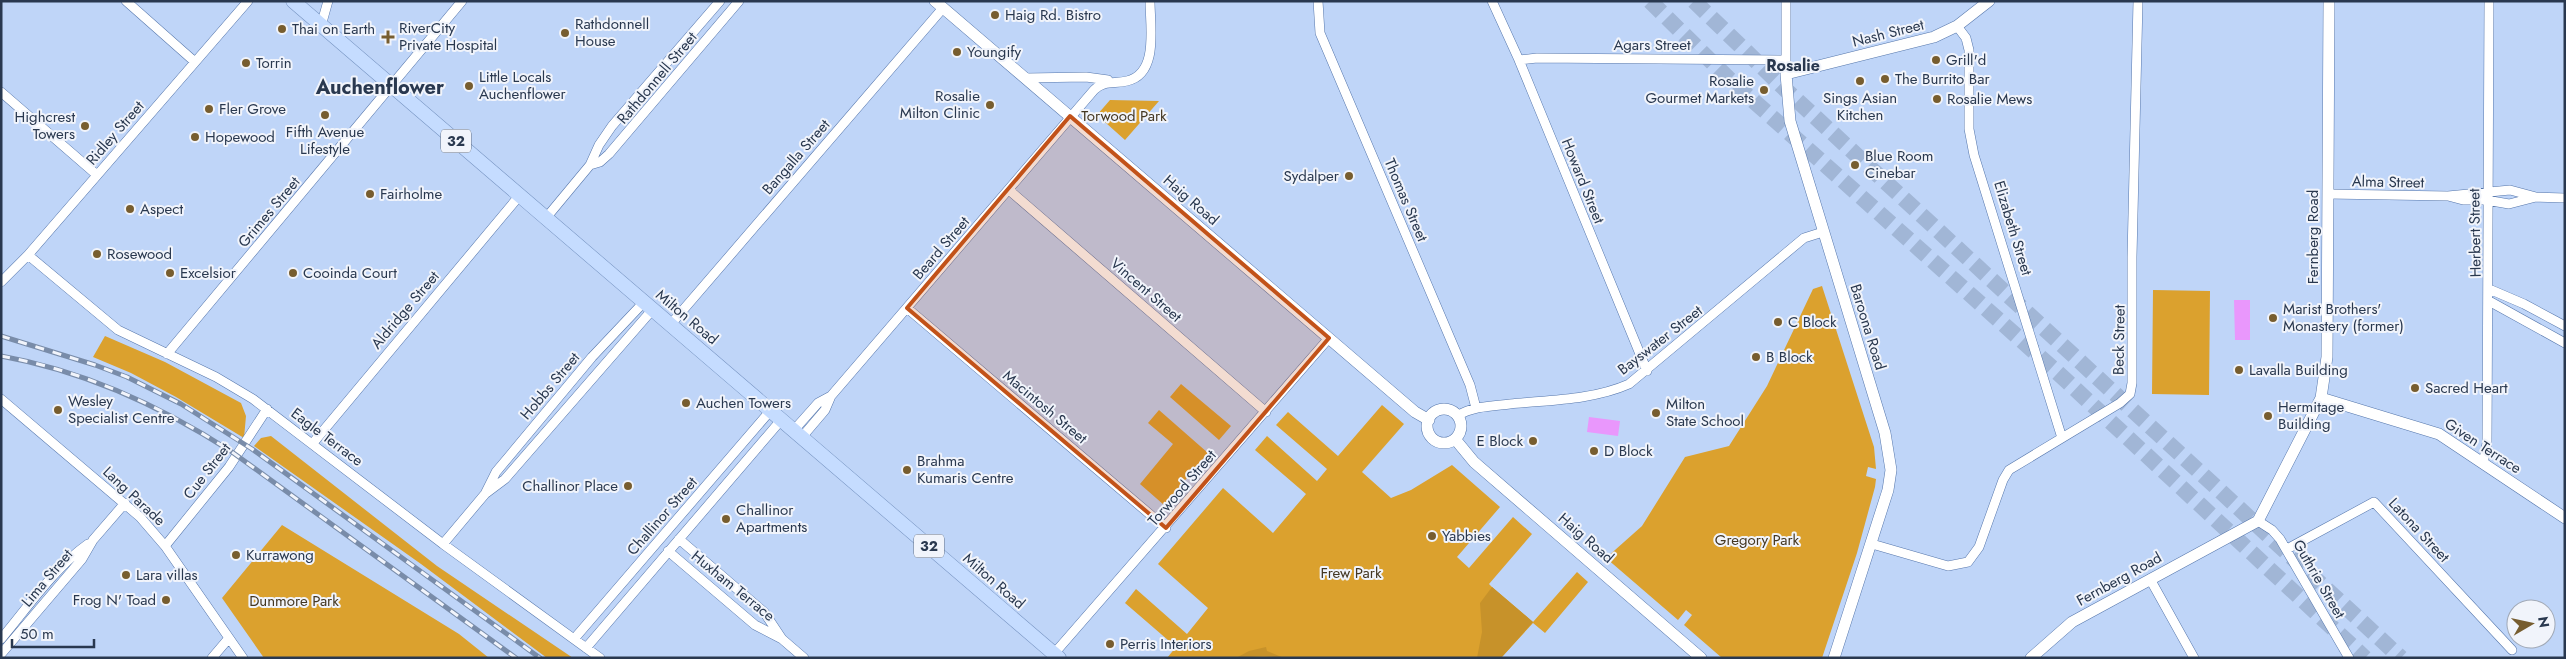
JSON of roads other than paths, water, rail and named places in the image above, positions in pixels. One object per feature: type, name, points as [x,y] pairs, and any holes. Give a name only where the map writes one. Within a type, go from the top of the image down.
[{"type":"main road","name":"Milton Road","points":[[293,1],[782,419],[1055,657]]},
{"type":"street","points":[[126,1],[195,62]]},
{"type":"street","name":"Ridley Street","points":[[1,282],[28,255],[248,1]]},
{"type":"street","points":[[322,26],[328,1]]},
{"type":"street","name":"Grimes Street","points":[[167,354],[462,1]]},
{"type":"street","name":"Rathdonnell Street","points":[[546,218],[590,165],[602,140],[612,126],[720,1]]},
{"type":"street","name":"Rathdonnell Street","points":[[590,165],[600,162],[609,154],[739,1]]},
{"type":"street","points":[[1026,78],[1086,77],[1112,81],[1133,79],[1146,67],[1149,54],[1150,1]]},
{"type":"street","name":"Thomas Street","points":[[1318,1],[1320,33],[1470,384],[1476,408]]},
{"type":"street","name":"Howard Street","points":[[1492,1],[1519,60],[1647,371]]},
{"type":"street","name":"Baroona Road","points":[[1786,1],[1786,74],[1790,121],[1888,446],[1891,470],[1888,490],[1872,544],[1834,658]]},
{"type":"street","name":"Beck Street","points":[[1872,544],[1948,566],[1968,562],[1979,547],[2003,480],[2009,470],[2124,400],[2131,389],[2138,1]]},
{"type":"street","name":"Fernberg Road","points":[[2031,658],[2072,622],[2150,579],[2246,530],[2258,521],[2321,398],[2327,357],[2329,1]]},
{"type":"street","name":"Herbert Street","points":[[2483,464],[2487,443],[2490,1]]},
{"type":"street","name":"Haig Road","points":[[939,4],[1415,412],[1428,420]]},
{"type":"street","name":"Bangalla Street","points":[[671,324],[939,4]]},
{"type":"street","name":"Nash Street","points":[[1786,74],[1934,37],[1957,26],[1980,4]]},
{"type":"street","name":"Elizabeth Street","points":[[1957,26],[1966,38],[1969,50],[1969,129],[1974,156],[2062,438]]},
{"type":"street","name":"Agars Street","points":[[1519,60],[1537,58],[1786,60]]},
{"type":"street","name":"Beard Street","points":[[798,433],[818,403],[831,396],[1009,190],[1070,116],[1097,86],[1112,81]]},
{"type":"street","points":[[1,92],[98,175]]},
{"type":"street","name":"Vincent Street","points":[[1009,190],[1266,412]]},
{"type":"street","name":"Alma Street","points":[[2328,194],[2448,196],[2463,200],[2489,197],[2510,190],[2536,197],[2565,198]]},
{"type":"street","name":"Aldridge Street","points":[[313,443],[520,195]]},
{"type":"street","name":"Alma Street","points":[[2489,197],[2513,204],[2536,197]]},
{"type":"street","name":"Bayswater Street","points":[[1457,416],[1476,408],[1605,392],[1629,384],[1647,371],[1804,238],[1824,232]]},
{"type":"street","name":"Eagle Terrace","points":[[28,255],[118,330],[239,389],[313,443],[443,544],[600,658]]},
{"type":"street","points":[[2489,289],[2524,304],[2565,326]]},
{"type":"street","points":[[2489,301],[2565,342]]},
{"type":"street","name":"Hobbs Street","points":[[443,544],[485,494],[505,479],[648,305]]},
{"type":"street","name":"Hobbs Street","points":[[485,494],[496,472],[592,357],[648,305]]},
{"type":"street","name":"Macintosh Street","points":[[907,308],[1166,528]]},
{"type":"street","name":"Torwood Street","points":[[1055,657],[1329,338]]},
{"type":"street","name":"Given Terrace","points":[[2321,398],[2440,434],[2565,518]]},
{"type":"street","name":"Lang Parade","points":[[1,399],[124,504],[165,546],[243,658]]},
{"type":"street","name":"Cue Street","points":[[165,546],[229,467],[267,409]]},
{"type":"street","points":[[1444,409],[1457,416],[1460,430],[1455,439],[1445,442],[1435,439],[1428,431],[1428,420],[1434,412],[1444,409]]},
{"type":"street","name":"Challinor Street","points":[[574,639],[770,410]]},
{"type":"street","name":"Challinor Street","points":[[586,648],[782,419]]},
{"type":"street","name":"Haig Road","points":[[1455,439],[1474,462],[1701,658]]},
{"type":"street","name":"Latona Street","points":[[2287,549],[2374,502],[2512,650]]},
{"type":"street","name":"Lima Street","points":[[1,654],[82,559],[93,540],[124,504]]},
{"type":"street","name":"Guthrie Street","points":[[2258,521],[2276,533],[2287,549],[2349,658]]},
{"type":"street","name":"Huxham Terrace","points":[[679,539],[764,612],[782,639]]},
{"type":"street","name":"Lima Street","points":[[1,639],[76,552],[93,540]]},
{"type":"street","name":"Huxham Terrace","points":[[668,551],[755,625],[782,639],[804,658]]},
{"type":"street","points":[[2150,579],[2194,658]]},
{"type":"street","points":[[212,658],[229,638]]},
{"type":"tunnel","points":[[1650,1],[1728,78],[2058,373],[2365,658]]},
{"type":"tunnel","points":[[1694,1],[1787,91],[2401,658]]},
{"type":"railway","points":[[1,336],[95,365],[127,377],[181,404],[252,449],[540,658]]},
{"type":"railway","points":[[1,356],[63,371],[121,392],[150,405],[205,435],[232,452],[516,658]]},
{"type":"place","name":"Haig Rd. Bistro","points":[[995,15]]},
{"type":"place","name":"Thai on Earth","points":[[282,29]]},
{"type":"place","name":"Rathdonnell House","points":[[565,33]]},
{"type":"place","name":"RiverCity Private Hospital","points":[[388,37]]},
{"type":"place","name":"Youngify","points":[[957,52]]},
{"type":"place","name":"Grill'd","points":[[1936,60]]},
{"type":"place","name":"Torrin","points":[[246,63]]},
{"type":"place","name":"The Burrito Bar","points":[[1885,79]]},
{"type":"place","name":"Sings Asian Kitchen","points":[[1860,81]]},
{"type":"place","name":"Little Locals Auchenflower","points":[[469,86]]},
{"type":"place","name":"Rosalie Gourmet Markets","points":[[1764,90]]},
{"type":"place","name":"Rosalie Mews","points":[[1937,99]]},
{"type":"place","name":"Rosalie Milton Clinic","points":[[990,105]]},
{"type":"place","name":"Fler Grove","points":[[209,109]]},
{"type":"place","name":"Fifth Avenue Lifestyle","points":[[325,115]]},
{"type":"place","name":"Highcrest Towers","points":[[85,126]]},
{"type":"place","name":"Hopewood","points":[[195,137]]},
{"type":"place","name":"Blue Room Cinebar","points":[[1855,165]]},
{"type":"place","name":"Sydalper","points":[[1349,176]]},
{"type":"place","name":"Fairholme","points":[[370,194]]},
{"type":"place","name":"Aspect","points":[[130,209]]},
{"type":"place","name":"Rosewood","points":[[97,254]]},
{"type":"place","name":"Excelsior","points":[[170,273]]},
{"type":"place","name":"Cooinda Court","points":[[293,273]]},
{"type":"place","name":"Marist Brothers' Monastery (former)","points":[[2273,318]]},
{"type":"place","name":"C Block","points":[[1778,322]]},
{"type":"place","name":"B Block","points":[[1756,357]]},
{"type":"place","name":"Lavalla Building","points":[[2239,370]]},
{"type":"place","name":"Sacred Heart","points":[[2415,388]]},
{"type":"place","name":"Auchen Towers","points":[[686,403]]},
{"type":"place","name":"Wesley Specialist Centre","points":[[58,410]]},
{"type":"place","name":"Milton State School","points":[[1656,413]]},
{"type":"place","name":"Hermitage Building","points":[[2268,416]]},
{"type":"place","name":"E Block","points":[[1533,441]]},
{"type":"place","name":"D Block","points":[[1594,451]]},
{"type":"place","name":"Brahma Kumaris Centre","points":[[907,470]]},
{"type":"place","name":"Challinor Place","points":[[628,486]]},
{"type":"place","name":"Challinor Apartments","points":[[726,519]]},
{"type":"place","name":"Yabbies","points":[[1432,536]]},
{"type":"place","name":"Kurrawong","points":[[236,555]]},
{"type":"place","name":"Lara villas","points":[[126,575]]},
{"type":"place","name":"Frog N' Toad","points":[[166,600]]},
{"type":"place","name":"Perris Interiors","points":[[1110,644]]},
{"type":"district","name":"Rosalie","points":[[1793,65]]},
{"type":"district","name":"Auchenflower","points":[[380,87]]},
{"type":"park label","name":"Torwood Park","points":[[1124,116]]},
{"type":"park label","name":"Gregory Park","points":[[1757,540]]},
{"type":"park label","name":"Frew Park","points":[[1351,573]]},
{"type":"park label","name":"Dunmore Park","points":[[294,601]]}]
